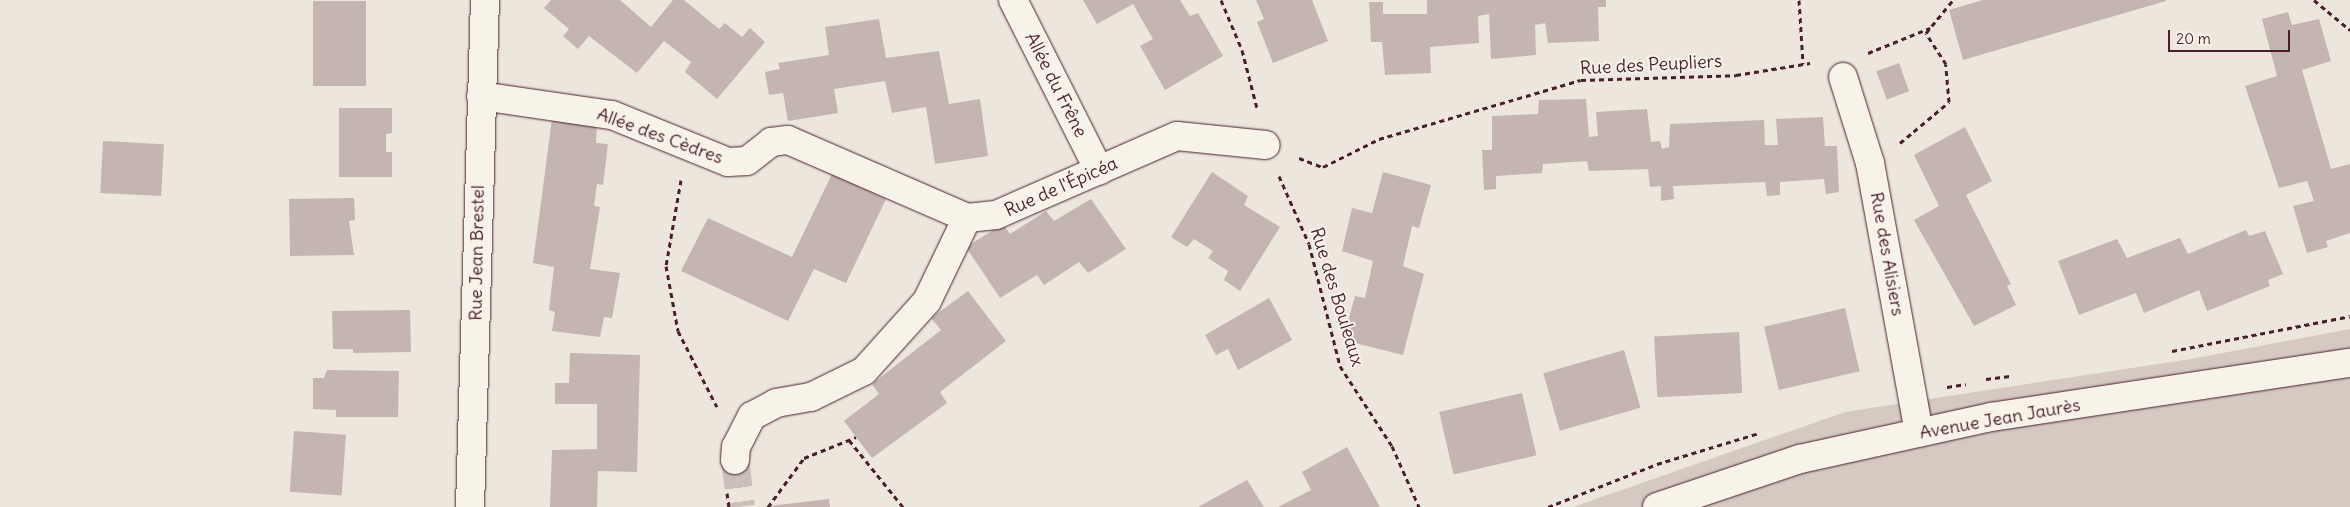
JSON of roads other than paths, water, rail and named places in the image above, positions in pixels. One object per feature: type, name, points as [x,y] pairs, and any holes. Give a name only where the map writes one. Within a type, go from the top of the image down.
[{"type":"street","name":"Rue Jean Brestel","points":[[470,507],[485,0]]},
{"type":"street","name":"Allée du Frêne","points":[[1012,0],[1099,170]]},
{"type":"street","name":"Rue des Alisiers","points":[[1843,77],[1870,163],[1919,433]]},
{"type":"street","name":"Allée des Cèdres","points":[[481,96],[612,115],[686,148],[728,162],[747,161],[771,142],[788,140],[966,218]]},
{"type":"street","name":"Rue de l'Épicéa","points":[[966,218],[996,215],[1177,136],[1266,145]]},
{"type":"street","points":[[735,460],[736,447],[752,416],[776,403],[811,397],[864,371],[927,300],[966,218]]},
{"type":"street","name":"Avenue Jean Jaurès","points":[[1657,507],[1800,460],[1991,416],[2350,363]]},
{"type":"tunnel","points":[[735,460],[741,507]]}]
